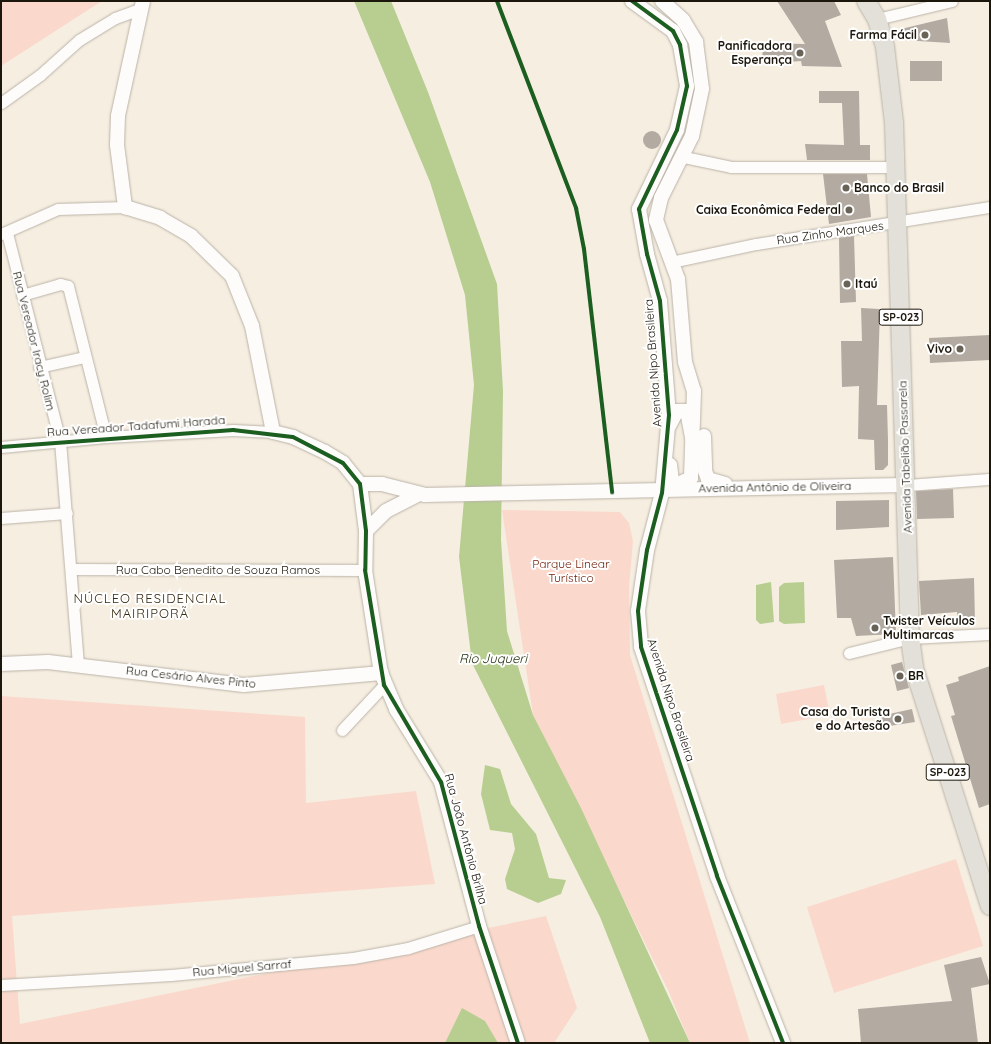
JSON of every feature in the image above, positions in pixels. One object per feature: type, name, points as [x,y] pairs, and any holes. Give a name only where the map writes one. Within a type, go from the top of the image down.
[{"type":"main road","name":"Avenida Tabelião Passarela","points":[[866,1],[877,19],[889,73],[896,167],[910,638],[914,668],[990,906]]},
{"type":"street","name":"Avenida Nipo Brasileira","points":[[632,1],[673,31],[680,45],[687,86],[677,130],[639,209],[641,231],[660,301],[668,428],[662,493],[647,550],[638,611],[641,647],[718,876],[783,1043]]},
{"type":"street","points":[[662,1],[691,31],[699,61],[700,107],[684,157],[661,198],[657,213],[659,234],[678,279],[685,362],[704,419],[704,471],[708,479],[733,486]]},
{"type":"street","points":[[877,19],[952,1]]},
{"type":"street","points":[[1,103],[40,75],[79,40],[115,18],[142,5]]},
{"type":"street","points":[[125,207],[117,145],[118,116],[142,5]]},
{"type":"street","points":[[684,157],[731,167],[896,167]]},
{"type":"street","points":[[4,233],[40,214],[58,209],[125,207],[160,218],[191,236],[232,276],[252,326],[273,432],[293,436],[325,452],[343,464],[360,484]]},
{"type":"street","name":"Rua Zinho Marques","points":[[671,262],[749,245],[898,223],[990,207]]},
{"type":"street","name":"Rua Vereador Iracy Rolim","points":[[4,233],[22,295],[39,367],[60,441],[72,569],[78,665]]},
{"type":"street","points":[[22,295],[60,284],[68,286],[106,437]]},
{"type":"street","points":[[39,367],[85,357]]},
{"type":"street","points":[[694,391],[695,453],[691,478],[678,484],[672,480],[668,428],[676,411],[687,411],[695,453]]},
{"type":"street","name":"Rua Vereador Tadafumi Harada","points":[[1,446],[106,437],[233,430],[273,432]]},
{"type":"street","name":"Avenida Antônio de Oliveira","points":[[360,484],[382,484],[421,495],[662,493],[733,486],[906,485],[990,479]]},
{"type":"street","name":"Rua João Antônio Brilha","points":[[360,484],[366,531],[365,570],[382,679],[406,727],[436,769],[479,926],[518,1043]]},
{"type":"street","name":"Avenida Antônio de Oliveira","points":[[366,531],[386,511],[421,495]]},
{"type":"street","points":[[1,518],[67,512]]},
{"type":"street","name":"Rua Cabo Benedito de Souza Ramos","points":[[72,569],[365,570]]},
{"type":"street","points":[[849,653],[910,638],[990,634]]},
{"type":"street","name":"Rua Cesário Alves Pinto","points":[[1,664],[23,661],[78,665],[244,685],[382,679]]},
{"type":"street","points":[[342,730],[382,679]]},
{"type":"street","name":"Rua Miguel Sarraf","points":[[1,985],[171,975],[353,958],[408,948],[479,926]]},
{"type":"green space","points":[[1,1],[102,1],[1,66]]},
{"type":"green space","name":"Parque Linear Turístico","points":[[502,510],[620,512],[629,523],[633,541],[629,587],[630,655],[750,1043],[690,1043],[668,990],[533,715]]},
{"type":"green space","points":[[824,685],[830,715],[781,724],[776,694]]},
{"type":"green space","points":[[1,696],[305,717],[306,803],[416,791],[435,884],[12,916],[20,1024],[546,916],[577,1008],[554,1043],[1,1043]]},
{"type":"green space","points":[[956,859],[983,946],[834,993],[807,907]]},
{"type":"water","name":"Rio Juqueri","points":[[354,1],[391,1],[428,92],[497,284],[503,391],[501,540],[507,631],[533,715],[581,808],[690,1043],[650,1043],[600,917],[472,663],[459,557],[474,385],[465,295],[430,182]]},
{"type":"water","points":[[771,582],[774,622],[760,624],[756,620],[756,585]]},
{"type":"water","points":[[804,582],[805,623],[784,624],[779,621],[779,587],[784,583]]},
{"type":"water","points":[[485,765],[500,769],[511,804],[536,834],[549,878],[566,880],[561,894],[538,903],[507,889],[505,879],[515,849],[512,833],[490,830],[481,794]]},
{"type":"water","points":[[462,1008],[485,1021],[498,1043],[445,1043]]},
{"type":"building","points":[[777,1],[834,1],[841,15],[825,21],[842,67],[802,66],[801,61],[762,64],[763,43],[805,44]]},
{"type":"building","name":"Farma Fácil","points":[[947,18],[950,43],[902,40],[901,29]]},
{"type":"building","points":[[910,61],[942,61],[942,81],[910,81]]},
{"type":"building","points":[[819,91],[859,91],[860,145],[870,145],[870,160],[807,160],[805,144],[844,145],[842,103],[819,103]]},
{"type":"building","points":[[652,131],[658,134],[661,140],[658,146],[652,149],[646,146],[643,140],[646,134]]},
{"type":"building","points":[[823,174],[867,174],[871,217],[829,224]]},
{"type":"building","name":"Itaú","points":[[854,236],[856,302],[840,303],[839,238]]},
{"type":"building","points":[[861,308],[880,309],[877,405],[887,405],[888,440],[888,465],[883,470],[875,470],[874,440],[858,439],[859,386],[842,387],[841,341],[862,341]]},
{"type":"building","name":"Vivo","points":[[990,335],[990,360],[930,363],[929,338]]},
{"type":"building","points":[[953,489],[954,518],[917,519],[916,491]]},
{"type":"building","points":[[889,500],[889,527],[836,530],[836,501]]},
{"type":"building","points":[[893,557],[896,634],[856,636],[851,618],[837,618],[834,560]]},
{"type":"building","points":[[974,578],[975,622],[958,623],[957,612],[921,615],[919,581]]},
{"type":"building","name":"BR","points":[[902,662],[909,688],[897,691],[891,665]]},
{"type":"building","points":[[990,666],[990,804],[979,808],[951,716],[955,715],[946,685],[959,681],[958,677]]},
{"type":"building","name":"Casa do Turista e do Artesão","points":[[912,709],[915,722],[883,727],[880,716]]},
{"type":"building","points":[[981,957],[990,984],[971,988],[978,1043],[861,1043],[858,1009],[952,1001],[944,965]]},
{"type":"cycle path","points":[[497,1],[576,208],[584,249],[612,492]]},
{"type":"cycle path","points":[[632,1],[673,31],[680,45],[687,86],[677,130],[639,209],[647,254],[660,301],[669,415],[662,493],[647,550],[638,611],[641,647],[717,876],[783,1043]]},
{"type":"cycle path","points":[[1,447],[233,430],[293,437],[343,463],[360,484],[366,531],[365,570],[384,685],[441,782],[479,926],[518,1043]]},
{"type":"place","name":"Farma Fácil","points":[[925,35]]},
{"type":"place","name":"Panificadora Esperança","points":[[800,53]]},
{"type":"place","name":"Banco do Brasil","points":[[846,188]]},
{"type":"place","name":"Caixa Econômica Federal","points":[[849,210]]},
{"type":"place","name":"Itaú","points":[[847,284]]},
{"type":"place","name":"Vivo","points":[[960,349]]},
{"type":"place","name":"Twister Veículos Multimarcas","points":[[875,628]]},
{"type":"place","name":"BR","points":[[900,676]]},
{"type":"place","name":"Casa do Turista e do Artesão","points":[[898,719]]},
{"type":"district","name":"NÚCLEO RESIDENCIAL MAIRIPORÃ","points":[[150,606]]}]
